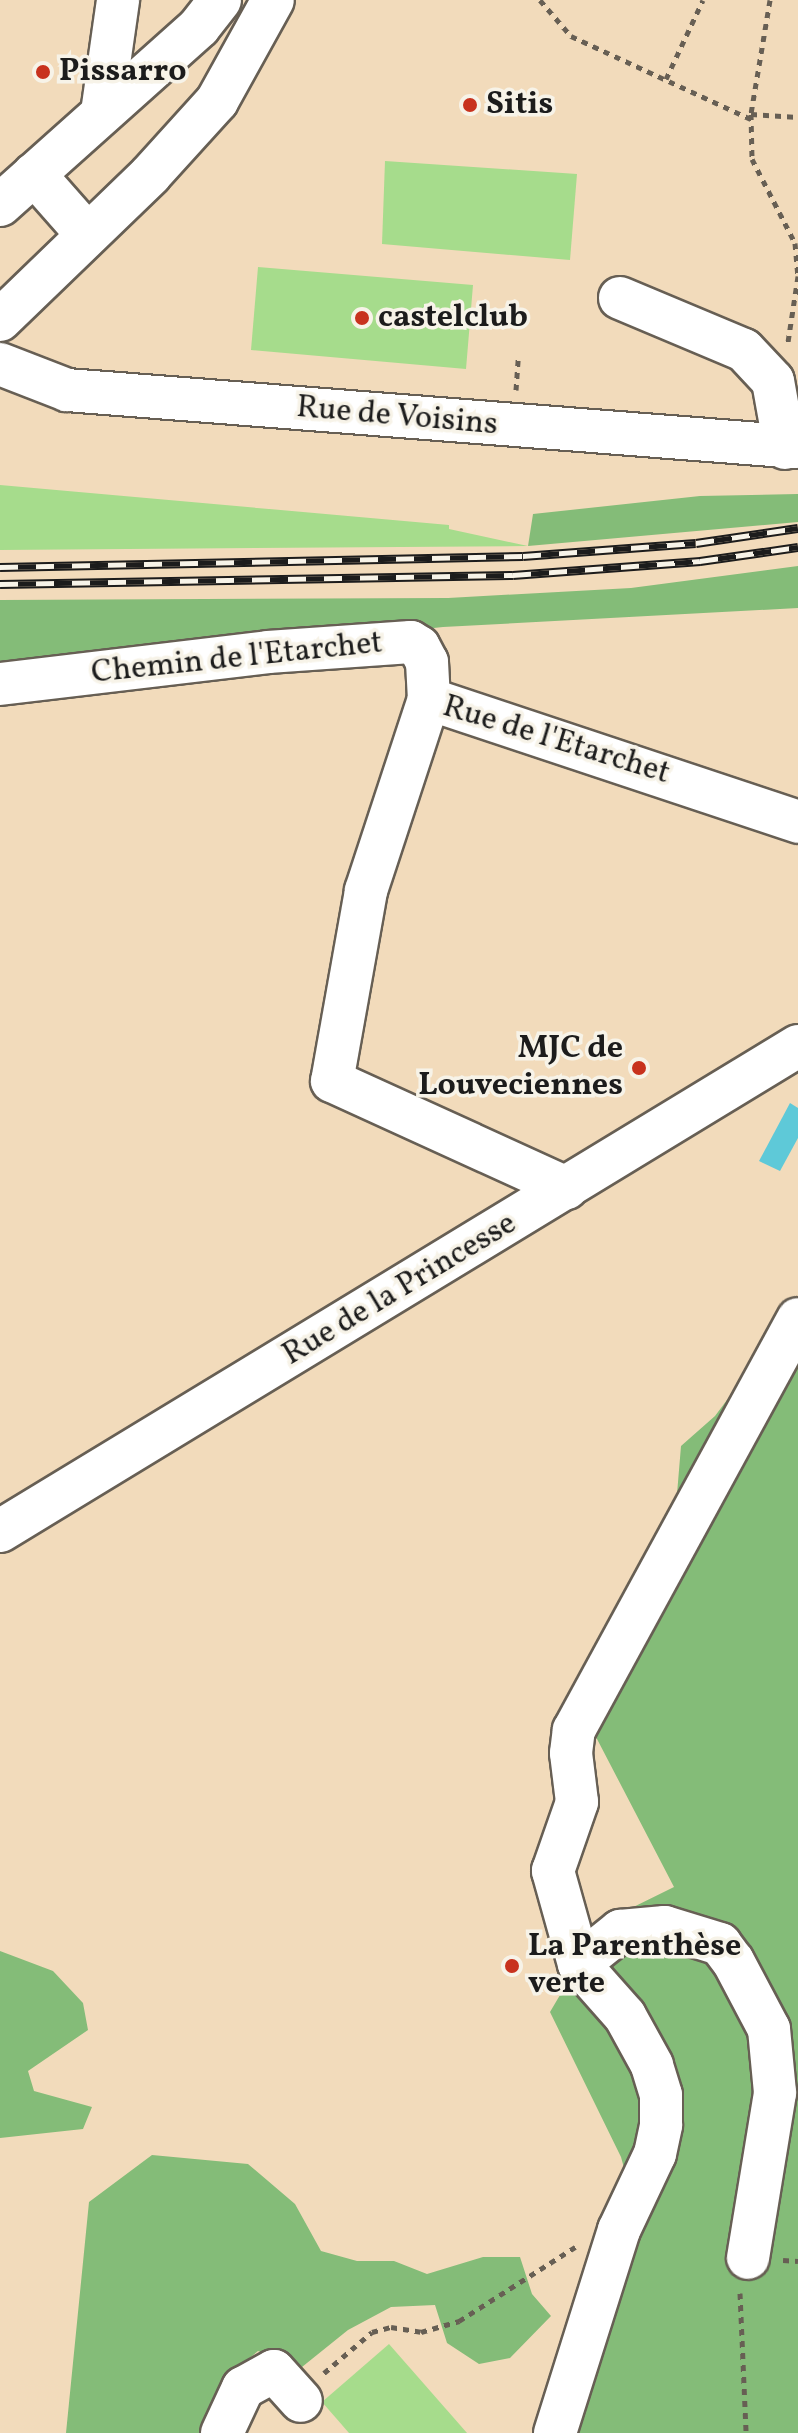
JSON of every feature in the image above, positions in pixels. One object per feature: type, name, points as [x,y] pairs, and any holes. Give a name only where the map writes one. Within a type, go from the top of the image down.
[{"type":"street","points":[[102,113],[118,0]]},
{"type":"street","points":[[0,205],[199,27],[220,0]]},
{"type":"street","points":[[0,320],[86,233],[150,175],[217,101],[273,0]]},
{"type":"street","points":[[34,174],[86,233]]},
{"type":"street","points":[[620,298],[744,350],[773,381],[791,448]]},
{"type":"street","name":"Rue de Voisins","points":[[0,364],[67,390],[791,448]]},
{"type":"street","name":"Chemin de l'Etarchet","points":[[0,684],[268,652],[411,642],[427,662],[429,699]]},
{"type":"street","name":"Rue de l'Etarchet","points":[[567,1188],[332,1081],[366,891],[429,699],[798,822]]},
{"type":"street","name":"Rue de la Princesse","points":[[0,1531],[798,1046]]},
{"type":"street","points":[[555,2433],[619,2230],[655,2154],[661,2095],[652,2065],[625,2016],[579,1964],[553,1871],[577,1802],[571,1753],[574,1730],[798,1319]]},
{"type":"street","points":[[579,1964],[620,1931],[665,1927],[720,1944],[733,1961],[769,2029],[775,2093],[748,2258]]},
{"type":"street","points":[[222,2433],[243,2388],[274,2371],[301,2401]]},
{"type":"path","points":[[540,0],[571,36],[751,116],[798,117]]},
{"type":"path","points":[[666,79],[703,0]]},
{"type":"path","points":[[770,0],[751,116],[752,159],[795,243],[798,276],[785,361],[773,381]]},
{"type":"path","points":[[301,2401],[306,2389],[372,2332],[391,2327],[421,2332],[459,2321],[599,2232],[619,2230]]},
{"type":"path","points":[[746,2433],[740,2293],[748,2258],[798,2261]]},
{"type":"green space","name":"castelclub","points":[[385,161],[577,174],[570,260],[382,244]]},
{"type":"green space","name":"castelclub","points":[[258,267],[473,285],[466,369],[251,350]]},
{"type":"green space","points":[[0,485],[449,525],[449,529],[528,546],[0,550]]},
{"type":"green space","points":[[798,494],[798,522],[528,546],[533,514],[700,496]]},
{"type":"green space","points":[[798,566],[798,608],[443,627],[0,675],[0,600],[448,598],[631,588]]},
{"type":"green space","points":[[798,1305],[798,2433],[571,2433],[637,2215],[621,2157],[550,2012],[603,1922],[674,1887],[571,1689],[603,1667],[676,1506],[681,1446],[715,1416]]},
{"type":"green space","points":[[0,1951],[53,1971],[83,2003],[88,2030],[28,2071],[34,2091],[92,2107],[83,2129],[0,2138]]},
{"type":"green space","points":[[152,2155],[248,2164],[295,2204],[321,2251],[357,2261],[394,2261],[427,2274],[483,2257],[520,2257],[532,2294],[551,2316],[510,2358],[479,2364],[447,2343],[435,2305],[391,2307],[348,2330],[302,2367],[258,2351],[224,2379],[203,2433],[66,2433],[89,2202]]},
{"type":"green space","points":[[389,2344],[467,2433],[349,2433],[322,2402]]},
{"type":"water","points":[[790,1103],[798,1108],[798,1138],[780,1171],[759,1161]]},
{"type":"railway","points":[[0,567],[523,556],[696,543],[798,528]]},
{"type":"railway","points":[[0,584],[513,575],[700,561],[798,547]]},
{"type":"place","name":"Pissarro","points":[[43,72]]},
{"type":"place","name":"Sitis","points":[[470,105]]},
{"type":"place","name":"castelclub","points":[[362,318]]},
{"type":"place","name":"MJC de Louveciennes","points":[[639,1068]]},
{"type":"place","name":"La Parenthèse verte","points":[[512,1966]]}]
